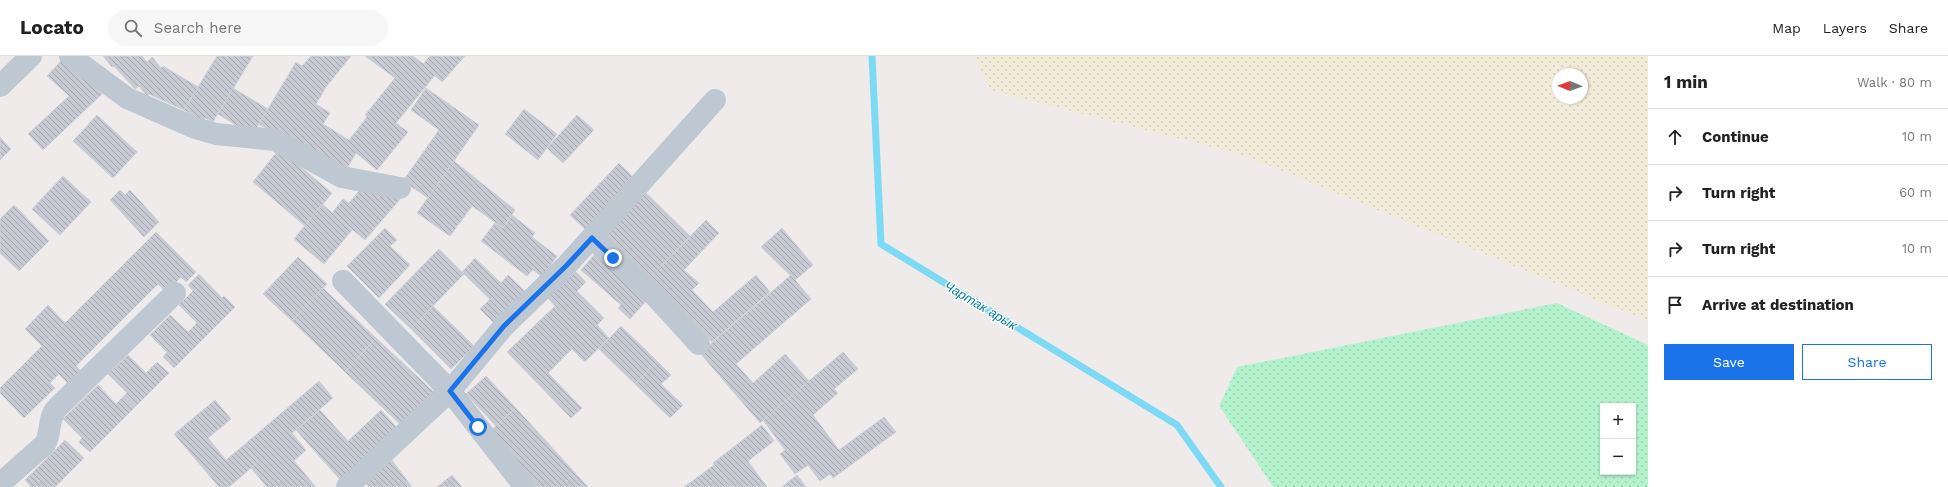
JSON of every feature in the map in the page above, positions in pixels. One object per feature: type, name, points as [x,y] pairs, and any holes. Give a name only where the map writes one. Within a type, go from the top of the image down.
[{"type":"street","points":[[0,86],[31,56]]},
{"type":"street","points":[[70,56],[127,98],[195,128],[216,134],[275,140],[342,177],[400,188]]},
{"type":"street","points":[[347,487],[450,391],[504,326],[566,266],[715,100]]},
{"type":"street","points":[[592,238],[656,297],[699,344]]},
{"type":"street","points":[[344,282],[450,391],[525,487]]},
{"type":"street","points":[[0,484],[45,444],[48,439],[50,418],[57,408],[174,293]]},
{"type":"green space","points":[[1557,303],[1648,345],[1648,487],[1273,487],[1219,406],[1237,367]]},
{"type":"sand","points":[[975,56],[1648,56],[1648,321],[1243,155],[990,90]]},
{"type":"building","points":[[103,56],[142,56],[147,62],[152,57],[161,68],[163,66],[198,87],[184,110],[149,94],[147,96],[139,86],[135,89]]},
{"type":"building","points":[[217,56],[253,56],[213,122],[205,118],[203,122],[184,110]]},
{"type":"building","points":[[311,56],[351,56],[326,87],[316,104],[330,113],[323,124],[349,140],[367,117],[365,115],[395,78],[365,56],[413,56],[436,74],[396,123],[408,132],[377,170],[356,153],[343,175],[259,124],[296,62],[302,66]]},
{"type":"building","points":[[430,56],[465,56],[442,82],[434,75],[436,74],[423,64]]},
{"type":"building","points":[[63,59],[102,94],[43,150],[28,134],[69,96],[47,76]]},
{"type":"building","points":[[233,88],[268,109],[252,135],[218,114]]},
{"type":"building","points":[[426,88],[479,125],[428,198],[403,181],[439,130],[411,110]]},
{"type":"building","points":[[524,109],[557,134],[538,160],[505,134]]},
{"type":"building","points":[[97,115],[137,152],[113,178],[73,141]]},
{"type":"building","points":[[577,115],[594,130],[563,163],[547,148]]},
{"type":"building","points":[[0,137],[11,149],[0,160]]},
{"type":"building","points":[[279,149],[332,193],[305,226],[253,182]]},
{"type":"building","points":[[454,161],[515,210],[503,228],[472,206],[450,236],[417,213]]},
{"type":"building","points":[[619,163],[634,178],[586,230],[570,215]]},
{"type":"building","points":[[63,176],[91,202],[60,235],[32,209]]},
{"type":"building","points":[[364,185],[401,198],[365,240],[332,213],[343,199],[349,203]]},
{"type":"building","points":[[641,188],[690,236],[647,282],[598,234]]},
{"type":"building","points":[[120,190],[125,195],[130,190],[159,222],[144,237],[110,200]]},
{"type":"building","points":[[322,204],[352,230],[324,264],[294,239]]},
{"type":"building","points":[[14,205],[49,241],[19,271],[0,253],[0,219]]},
{"type":"building","points":[[512,215],[535,233],[532,237],[557,256],[542,277],[533,270],[527,276],[481,241],[495,223],[503,228]]},
{"type":"building","points":[[706,220],[719,233],[684,270],[699,283],[692,290],[713,312],[756,275],[770,292],[712,342],[648,280]]},
{"type":"building","points":[[385,228],[397,240],[390,246],[410,265],[379,298],[347,266]]},
{"type":"building","points":[[782,228],[813,265],[795,280],[761,247]]},
{"type":"building","points":[[156,232],[196,272],[186,282],[181,277],[166,292],[158,284],[76,366],[84,374],[71,387],[59,374],[50,383],[27,361]]},
{"type":"building","points":[[439,249],[464,274],[411,329],[385,304]]},
{"type":"building","points":[[595,254],[647,300],[630,319],[618,308],[621,305],[581,270]]},
{"type":"building","points":[[298,257],[327,284],[292,321],[263,294]]},
{"type":"building","points":[[475,258],[501,283],[508,275],[526,292],[505,314],[462,272]]},
{"type":"building","points":[[573,269],[586,282],[577,291],[604,318],[597,325],[609,338],[597,350],[546,296]]},
{"type":"building","points":[[199,274],[222,298],[224,296],[235,307],[202,340],[191,329],[197,323],[179,305],[193,291],[188,285]]},
{"type":"building","points":[[791,275],[811,299],[736,364],[753,383],[785,354],[809,381],[760,423],[700,353]]},
{"type":"building","points":[[323,288],[376,338],[345,372],[292,321]]},
{"type":"building","points":[[490,299],[505,314],[495,324],[480,309]]},
{"type":"building","points":[[48,305],[65,323],[42,346],[25,329]]},
{"type":"building","points":[[433,306],[474,346],[451,369],[411,329]]},
{"type":"building","points":[[555,306],[597,350],[585,362],[572,349],[548,373],[582,408],[571,418],[507,352]]},
{"type":"building","points":[[170,315],[188,332],[191,329],[202,340],[174,368],[163,357],[167,352],[150,335]]},
{"type":"building","points":[[621,326],[657,361],[635,384],[599,349]]},
{"type":"building","points":[[376,338],[434,392],[402,426],[345,372]]},
{"type":"building","points":[[843,352],[858,369],[834,389],[838,393],[813,415],[839,450],[884,417],[896,432],[833,478],[830,474],[820,481],[808,465],[795,474],[780,454],[785,450],[763,420]]},
{"type":"building","points":[[128,355],[146,373],[157,362],[169,373],[135,407],[124,396],[127,393],[108,374]]},
{"type":"building","points":[[27,361],[55,388],[24,418],[0,393],[0,388]]},
{"type":"building","points":[[657,361],[671,375],[661,384],[683,405],[670,418],[635,384]]},
{"type":"building","points":[[486,376],[516,408],[496,426],[466,394]]},
{"type":"building","points":[[319,381],[333,398],[292,433],[306,450],[294,461],[316,487],[267,487],[251,468],[258,462],[244,445]]},
{"type":"building","points":[[98,385],[116,404],[124,396],[135,407],[90,452],[79,442],[82,438],[63,419]]},
{"type":"building","points":[[215,400],[231,419],[208,438],[226,460],[244,445],[258,462],[229,487],[219,487],[174,434]]},
{"type":"building","points":[[516,408],[588,487],[538,487],[489,432]]},
{"type":"building","points":[[320,410],[348,441],[381,410],[400,431],[343,483],[296,430]]},
{"type":"building","points":[[762,425],[774,441],[748,461],[767,487],[731,487],[713,463]]},
{"type":"building","points":[[65,440],[84,458],[55,487],[31,487],[25,480]]},
{"type":"building","points":[[391,459],[412,487],[369,487],[364,480]]},
{"type":"building","points":[[714,465],[731,487],[684,487]]},
{"type":"building","points":[[452,475],[462,487],[437,487]]},
{"type":"building","points":[[797,475],[806,487],[782,487]]},
{"type":"waterway","name":"Чартак арык","points":[[872,56],[881,244],[1177,425],[1221,487]]},
{"type":"route","points":[[478,427],[450,391],[504,326],[566,266],[592,238],[613,258]]}]
